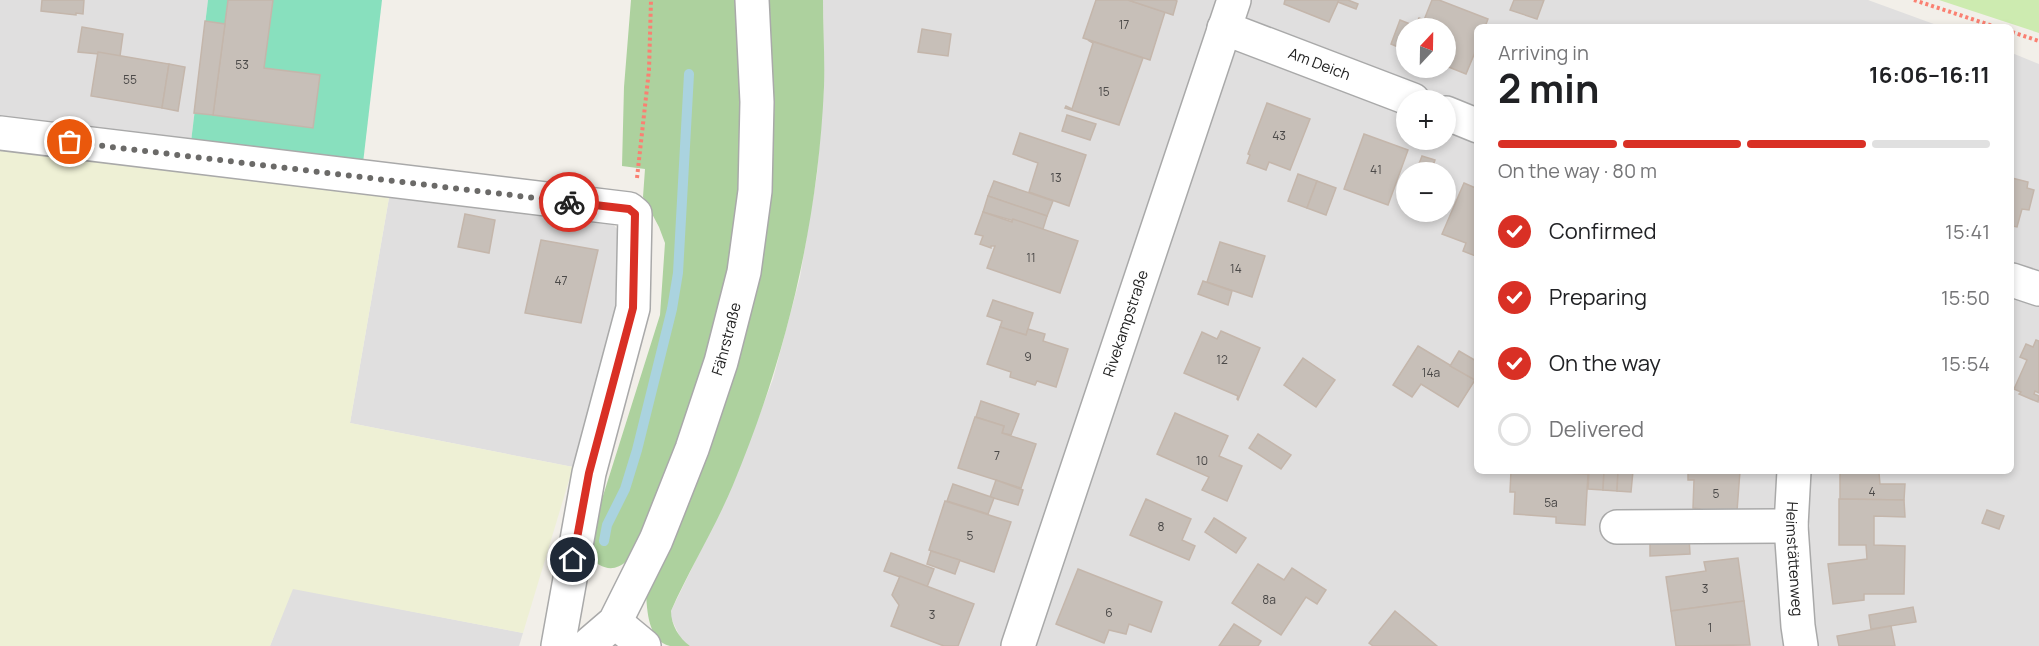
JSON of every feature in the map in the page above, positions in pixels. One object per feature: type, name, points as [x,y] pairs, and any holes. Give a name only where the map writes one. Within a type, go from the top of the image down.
[{"type":"street","name":"Fährstraße","points":[[587,646],[615,622],[656,540],[692,449],[721,362],[744,272],[755,191],[757,102],[752,0]]},
{"type":"street","name":"Am Deich","points":[[1229,14],[1396,92]]},
{"type":"street","name":"Rivekampstraße","points":[[1018,646],[1229,14]]},
{"type":"street","points":[[1456,117],[1474,124]]},
{"type":"street","points":[[0,134],[629,209],[635,214],[633,308],[589,473],[558,646]]},
{"type":"street","points":[[2014,281],[2039,289]]},
{"type":"street","name":"Heimstättenweg","points":[[1794,474],[1791,526],[1801,646]]},
{"type":"street","points":[[1617,527],[1791,526]]},
{"type":"street","points":[[615,622],[644,646]]},
{"type":"path","points":[[635,214],[638,162],[649,70],[651,0]]},
{"type":"path","points":[[1914,0],[1987,24]]},
{"type":"path","points":[[2014,33],[2039,41]]},
{"type":"shaded area","points":[[0,0],[208,0],[191,142],[0,118]]},
{"type":"shaded area","points":[[823,0],[1868,0],[1934,24],[1474,24],[1474,474],[2014,474],[2014,54],[2039,64],[2039,646],[690,646],[681,639],[671,618],[671,611],[733,484],[773,379],[800,277],[817,174],[824,85]]},
{"type":"shaded area","points":[[390,192],[608,219],[628,241],[624,303],[573,467],[350,423]]},
{"type":"shaded area","points":[[292,588],[523,633],[519,646],[270,646]]},
{"type":"green space","points":[[208,0],[382,0],[363,163],[191,142]]},
{"type":"green space","points":[[631,0],[743,0],[748,118],[725,316],[645,543],[623,564],[610,568],[594,562],[585,553],[660,315],[665,243],[643,197],[645,169],[622,166],[624,87]]},
{"type":"green space","points":[[763,0],[823,0],[824,87],[815,189],[796,290],[769,388],[733,485],[671,611],[676,631],[690,646],[670,646],[663,643],[653,632],[648,616],[646,593],[717,403]]},
{"type":"green space","points":[[1939,0],[2039,0],[2039,33]]},
{"type":"green space","points":[[0,143],[390,192],[350,423],[573,467],[523,633],[293,589],[270,646],[0,646]]},
{"type":"building","points":[[42,0],[84,0],[83,14],[41,11]]},
{"type":"building","points":[[228,0],[273,0],[264,68],[320,75],[313,128],[213,115]]},
{"type":"building","points":[[1096,0],[1128,0],[1165,12],[1150,60],[1083,38]]},
{"type":"building","points":[[1128,0],[1175,0],[1177,1],[1173,15]]},
{"type":"building","points":[[1285,0],[1339,0],[1329,22],[1284,4]]},
{"type":"building","points":[[1348,0],[1358,4],[1356,9],[1338,2]]},
{"type":"building","points":[[1432,0],[1439,0],[1488,19],[1486,24],[1474,24],[1474,55],[1466,74],[1456,70],[1456,18],[1425,18]]},
{"type":"building","points":[[1514,0],[1544,0],[1537,19],[1510,10]]},
{"type":"building","points":[[205,21],[225,24],[213,115],[194,113]]},
{"type":"building","points":[[82,27],[123,34],[120,56],[78,52]]},
{"type":"building","points":[[922,29],[951,34],[948,56],[918,52]]},
{"type":"building","points":[[1396,31],[1396,46],[1391,44]]},
{"type":"building","points":[[1088,40],[1143,58],[1119,125],[1065,108],[1066,106],[1072,109],[1093,43]]},
{"type":"building","points":[[98,52],[169,64],[162,108],[91,96]]},
{"type":"building","points":[[169,64],[185,67],[178,111],[162,108]]},
{"type":"building","points":[[1267,103],[1310,119],[1290,170],[1269,162],[1266,170],[1247,163],[1250,155],[1248,154]]},
{"type":"building","points":[[1067,115],[1096,124],[1090,140],[1062,131]]},
{"type":"building","points":[[1020,133],[1086,155],[1069,206],[1029,192],[1038,163],[1013,154]]},
{"type":"building","points":[[1364,134],[1396,146],[1396,150],[1408,150],[1404,162],[1396,162],[1396,183],[1388,205],[1344,189]]},
{"type":"building","points":[[1422,156],[1435,160],[1434,162],[1420,162]]},
{"type":"building","points":[[1298,174],[1317,181],[1307,208],[1288,201]]},
{"type":"building","points":[[2014,178],[2028,182],[2027,188],[2034,190],[2029,210],[2022,209],[2017,227],[2014,226]]},
{"type":"building","points":[[994,181],[1053,201],[1047,216],[988,196]]},
{"type":"building","points":[[1317,181],[1336,188],[1326,215],[1307,208]]},
{"type":"building","points":[[1464,183],[1474,187],[1474,255],[1463,251],[1466,243],[1442,234],[1447,222],[1456,222],[1456,202]]},
{"type":"building","points":[[988,196],[1047,216],[1043,229],[983,212]]},
{"type":"building","points":[[983,212],[1012,222],[1013,219],[1078,241],[1060,293],[987,268],[995,246],[991,248],[980,244],[983,236],[975,234]]},
{"type":"building","points":[[465,214],[495,220],[489,253],[458,247]]},
{"type":"building","points":[[541,240],[598,250],[581,323],[525,313]]},
{"type":"building","points":[[1220,242],[1265,256],[1252,297],[1207,282]]},
{"type":"building","points":[[1203,281],[1232,291],[1228,305],[1198,294]]},
{"type":"building","points":[[993,300],[1033,313],[1026,335],[1000,327],[1002,321],[987,316]]},
{"type":"building","points":[[1000,327],[1026,335],[1028,329],[1045,334],[1043,341],[1068,349],[1056,387],[1037,381],[1035,385],[1010,377],[1011,372],[987,364]]},
{"type":"building","points":[[1221,331],[1260,348],[1238,400],[1238,396],[1184,373],[1202,332],[1217,339]]},
{"type":"building","points":[[2036,340],[2039,341],[2039,393],[2035,391],[2034,394],[2039,396],[2038,402],[2019,394],[2021,392],[2014,389],[2027,360],[2020,357],[2026,344],[2033,347]]},
{"type":"building","points":[[1418,346],[1474,379],[1458,407],[1421,384],[1412,397],[1393,385]]},
{"type":"building","points":[[1459,351],[1474,360],[1474,379],[1450,366]]},
{"type":"building","points":[[1303,358],[1335,380],[1316,407],[1284,385]]},
{"type":"building","points":[[981,401],[1019,414],[1011,435],[1002,433],[1004,426],[976,417]]},
{"type":"building","points":[[1175,413],[1228,436],[1219,456],[1242,466],[1227,501],[1202,490],[1209,477],[1157,454]]},
{"type":"building","points":[[975,417],[1004,426],[1002,433],[1036,444],[1021,488],[958,468]]},
{"type":"building","points":[[1258,434],[1291,455],[1281,469],[1249,448]]},
{"type":"building","points":[[1511,474],[1588,474],[1585,525],[1556,523],[1556,517],[1514,514],[1515,492],[1510,492]]},
{"type":"building","points":[[1589,474],[1604,474],[1603,490],[1588,489]]},
{"type":"building","points":[[1604,474],[1618,474],[1617,491],[1603,490]]},
{"type":"building","points":[[1618,474],[1633,474],[1631,492],[1617,491]]},
{"type":"building","points":[[1688,474],[1740,474],[1737,511],[1711,510],[1711,515],[1700,515],[1700,509],[1693,508],[1694,480],[1688,480]]},
{"type":"building","points":[[1840,474],[1879,474],[1880,484],[1905,484],[1904,500],[1840,499]]},
{"type":"building","points":[[996,480],[1023,490],[1018,505],[990,497]]},
{"type":"building","points":[[953,484],[994,498],[988,514],[947,501]]},
{"type":"building","points":[[1146,499],[1191,519],[1182,540],[1195,546],[1189,560],[1130,535]]},
{"type":"building","points":[[1839,499],[1904,500],[1905,517],[1874,516],[1874,545],[1905,546],[1904,594],[1864,594],[1864,600],[1833,604],[1828,564],[1867,559],[1866,545],[1839,545]]},
{"type":"building","points":[[945,501],[1011,522],[994,572],[929,550]]},
{"type":"building","points":[[1987,510],[2004,516],[1999,529],[1982,523]]},
{"type":"building","points":[[1214,518],[1246,538],[1236,553],[1205,532]]},
{"type":"building","points":[[1689,537],[1690,554],[1650,556],[1650,538]]},
{"type":"building","points":[[931,551],[960,560],[955,574],[927,564]]},
{"type":"building","points":[[891,553],[934,569],[927,587],[884,571]]},
{"type":"building","points":[[1738,558],[1744,601],[1671,611],[1666,577],[1706,571],[1704,562]]},
{"type":"building","points":[[1258,564],[1284,580],[1292,568],[1326,590],[1317,604],[1306,597],[1281,635],[1232,603]]},
{"type":"building","points":[[1078,569],[1162,602],[1151,632],[1129,624],[1126,634],[1109,630],[1104,643],[1056,624]]},
{"type":"building","points":[[900,576],[974,604],[958,646],[944,646],[891,626],[899,605],[892,595]]},
{"type":"building","points":[[1744,601],[1750,645],[1676,646],[1671,611]]},
{"type":"building","points":[[1913,607],[1916,622],[1871,629],[1869,615]]},
{"type":"building","points":[[1395,611],[1437,646],[1373,646],[1369,643]]},
{"type":"building","points":[[1234,624],[1261,641],[1258,646],[1219,646]]},
{"type":"building","points":[[1891,626],[1895,646],[1839,646],[1837,636]]},
{"type":"waterway","points":[[604,541],[607,525],[625,489],[637,450],[672,309],[678,273],[689,74]]},
{"type":"way so far","points":[[70,142],[569,202]]},
{"type":"route","points":[[569,202],[629,209],[635,214],[633,308],[589,473],[573,560]]}]
